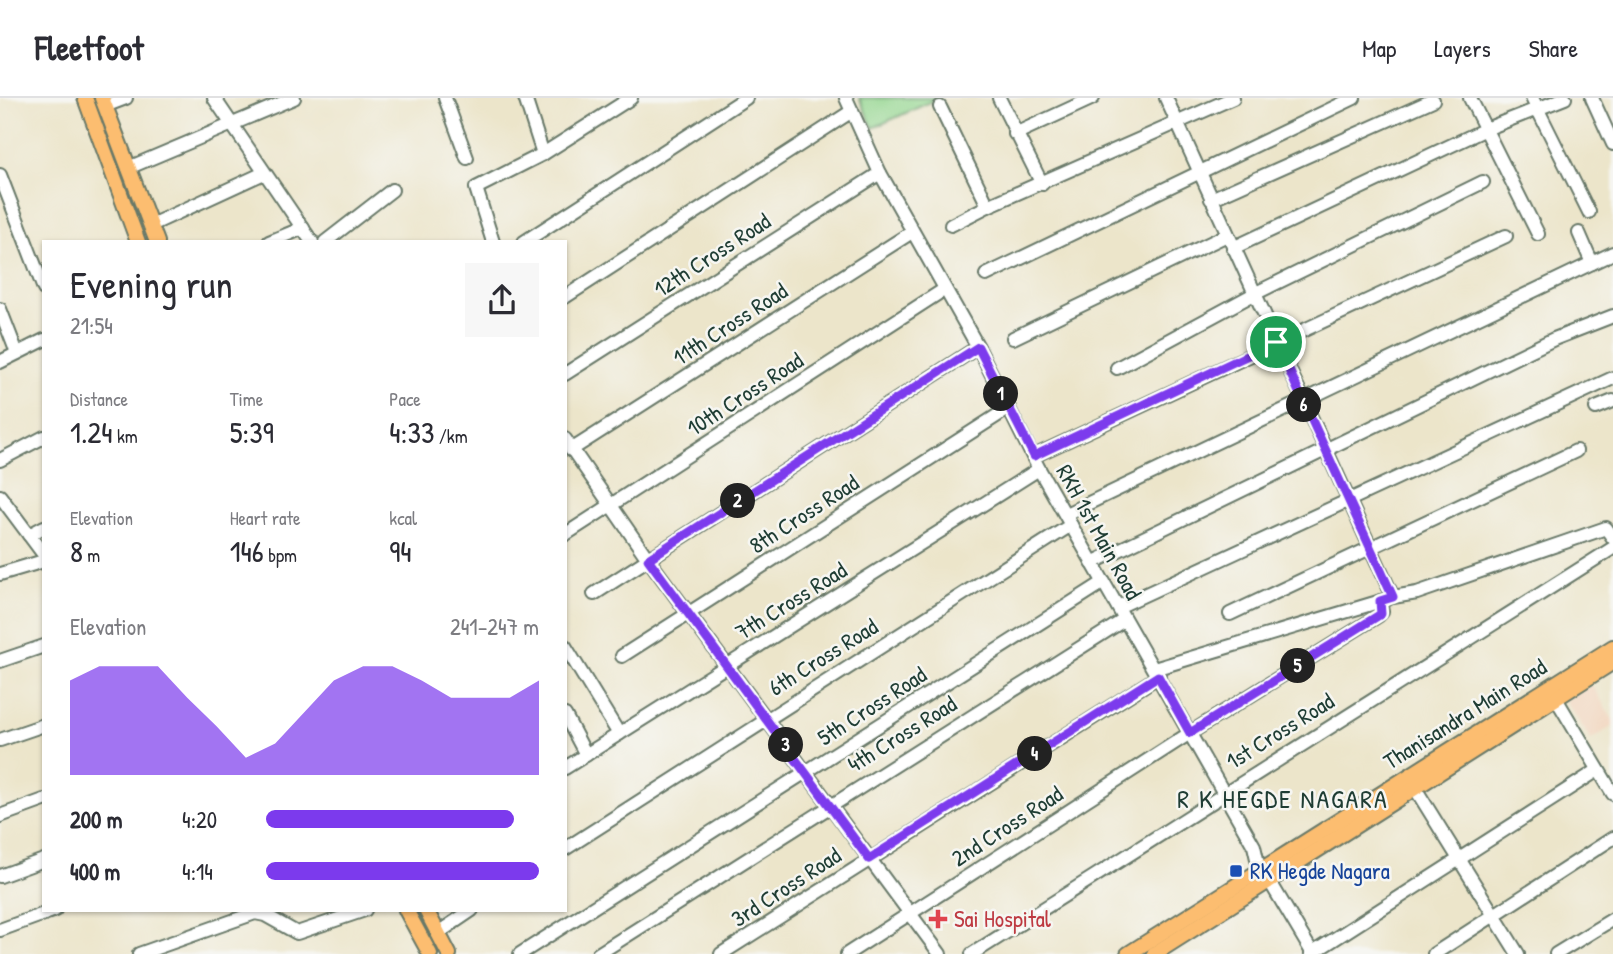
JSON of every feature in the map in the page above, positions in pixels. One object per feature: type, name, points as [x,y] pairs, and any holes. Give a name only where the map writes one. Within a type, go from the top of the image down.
[{"type":"main road","points":[[85,98],[137,240]]},
{"type":"main road","points":[[104,102],[155,240]]},
{"type":"main road","name":"Thanisandra Main Road","points":[[1270,872],[1415,788],[1613,647]]},
{"type":"main road","name":"Thanisandra Main Road","points":[[1154,954],[1270,872],[1552,693],[1613,662]]},
{"type":"main road","name":"Thanisandra Main Road","points":[[1128,954],[1249,886]]},
{"type":"main road","points":[[408,912],[430,954]]},
{"type":"main road","points":[[427,912],[449,954]]},
{"type":"street","points":[[104,102],[126,98]]},
{"type":"street","points":[[214,98],[311,240]]},
{"type":"street","points":[[128,168],[294,98]]},
{"type":"street","points":[[445,98],[467,158]]},
{"type":"street","points":[[525,98],[543,154]]},
{"type":"street","points":[[491,240],[476,188],[543,154],[631,98]]},
{"type":"street","points":[[527,240],[746,98]]},
{"type":"street","name":"RKH 1st Main Road","points":[[846,98],[880,173],[978,347],[1039,469],[1270,872],[1312,954]]},
{"type":"street","points":[[999,98],[1042,184]]},
{"type":"street","points":[[1015,134],[1093,98]]},
{"type":"street","points":[[1166,98],[1369,548],[1387,599]]},
{"type":"street","points":[[951,225],[988,206],[1233,98]]},
{"type":"street","points":[[986,275],[1354,98]]},
{"type":"street","points":[[1470,98],[1538,234]]},
{"type":"street","points":[[1233,248],[1534,104],[1564,98]]},
{"type":"street","points":[[1592,98],[1613,144]]},
{"type":"street","points":[[1211,199],[1433,100]]},
{"type":"street","points":[[1534,104],[1589,212]]},
{"type":"street","points":[[940,107],[988,206]]},
{"type":"street","points":[[567,296],[852,111]]},
{"type":"street","points":[[151,225],[264,173]]},
{"type":"street","name":"12th Cross Road","points":[[567,373],[880,173]]},
{"type":"street","points":[[0,175],[42,284]]},
{"type":"street","points":[[1117,368],[1254,294],[1483,182]]},
{"type":"street","points":[[328,240],[392,190]]},
{"type":"street","points":[[274,240],[303,228]]},
{"type":"street","name":"11th Cross Road","points":[[568,445],[912,232]]},
{"type":"street","points":[[1579,233],[1592,263]]},
{"type":"street","points":[[1013,338],[1227,235]]},
{"type":"street","points":[[1034,456],[1506,236]]},
{"type":"street","name":"6th Cross Road","points":[[567,848],[1068,520],[1302,400],[1613,253]]},
{"type":"street","name":"10th Cross Road","points":[[567,533],[945,289]]},
{"type":"street","points":[[0,309],[17,353]]},
{"type":"street","points":[[1092,563],[1554,339],[1613,316]]},
{"type":"street","points":[[0,362],[42,341]]},
{"type":"street","points":[[594,594],[978,347]]},
{"type":"street","points":[[1118,607],[1613,377]]},
{"type":"street","points":[[1596,408],[1613,401]]},
{"type":"street","name":"8th Cross Road","points":[[622,656],[1009,408]]},
{"type":"street","points":[[0,460],[42,438]]},
{"type":"street","points":[[568,445],[648,559],[940,954]]},
{"type":"street","points":[[1230,614],[1576,451]]},
{"type":"street","name":"7th Cross Road","points":[[567,767],[1039,469]]},
{"type":"street","points":[[0,496],[42,555]]},
{"type":"street","points":[[29,535],[42,528]]},
{"type":"street","name":"3rd Cross Road","points":[[722,954],[1156,672],[1387,599],[1417,593],[1606,528],[1613,538]]},
{"type":"street","name":"1st Cross Road","points":[[972,954],[1224,791],[1613,548]]},
{"type":"street","points":[[0,574],[42,559]]},
{"type":"street","name":"5th Cross Road","points":[[520,954],[1104,582]]},
{"type":"street","name":"2nd Cross Road","points":[[847,954],[1190,733],[1378,616],[1387,599]]},
{"type":"street","name":"4th Cross Road","points":[[598,954],[1124,620]]},
{"type":"street","points":[[0,662],[42,647]]},
{"type":"street","points":[[567,649],[620,734]]},
{"type":"street","points":[[1552,693],[1613,794]]},
{"type":"street","points":[[567,719],[586,755]]},
{"type":"street","points":[[0,740],[42,726]]},
{"type":"street","points":[[1312,954],[1598,770]]},
{"type":"street","points":[[1415,788],[1518,954]]},
{"type":"street","points":[[0,816],[42,801]]},
{"type":"street","points":[[1434,954],[1613,838]]},
{"type":"street","points":[[0,876],[42,861]]},
{"type":"street","points":[[0,930],[50,912]]},
{"type":"street","points":[[139,954],[255,914],[265,915],[296,933],[359,912]]},
{"type":"street","points":[[438,933],[469,912]]},
{"type":"street","points":[[1556,954],[1613,919]]},
{"type":"shaded area","points":[[1591,684],[1613,720],[1613,726],[1591,740],[1565,700]]},
{"type":"green space","points":[[859,98],[939,98],[873,128]]},
{"type":"place","name":"RK Hegde Nagara","points":[[1236,871]]},
{"type":"place","name":"Sai Hospital","points":[[938,919]]},
{"type":"district","name":"R K HEGDE NAGARA","points":[[1283,799]]},
{"type":"route","points":[[1276,342],[1393,597],[1380,601],[1381,614],[1190,733],[1158,676],[869,859],[648,559],[978,347],[1034,456],[1276,342]]}]
